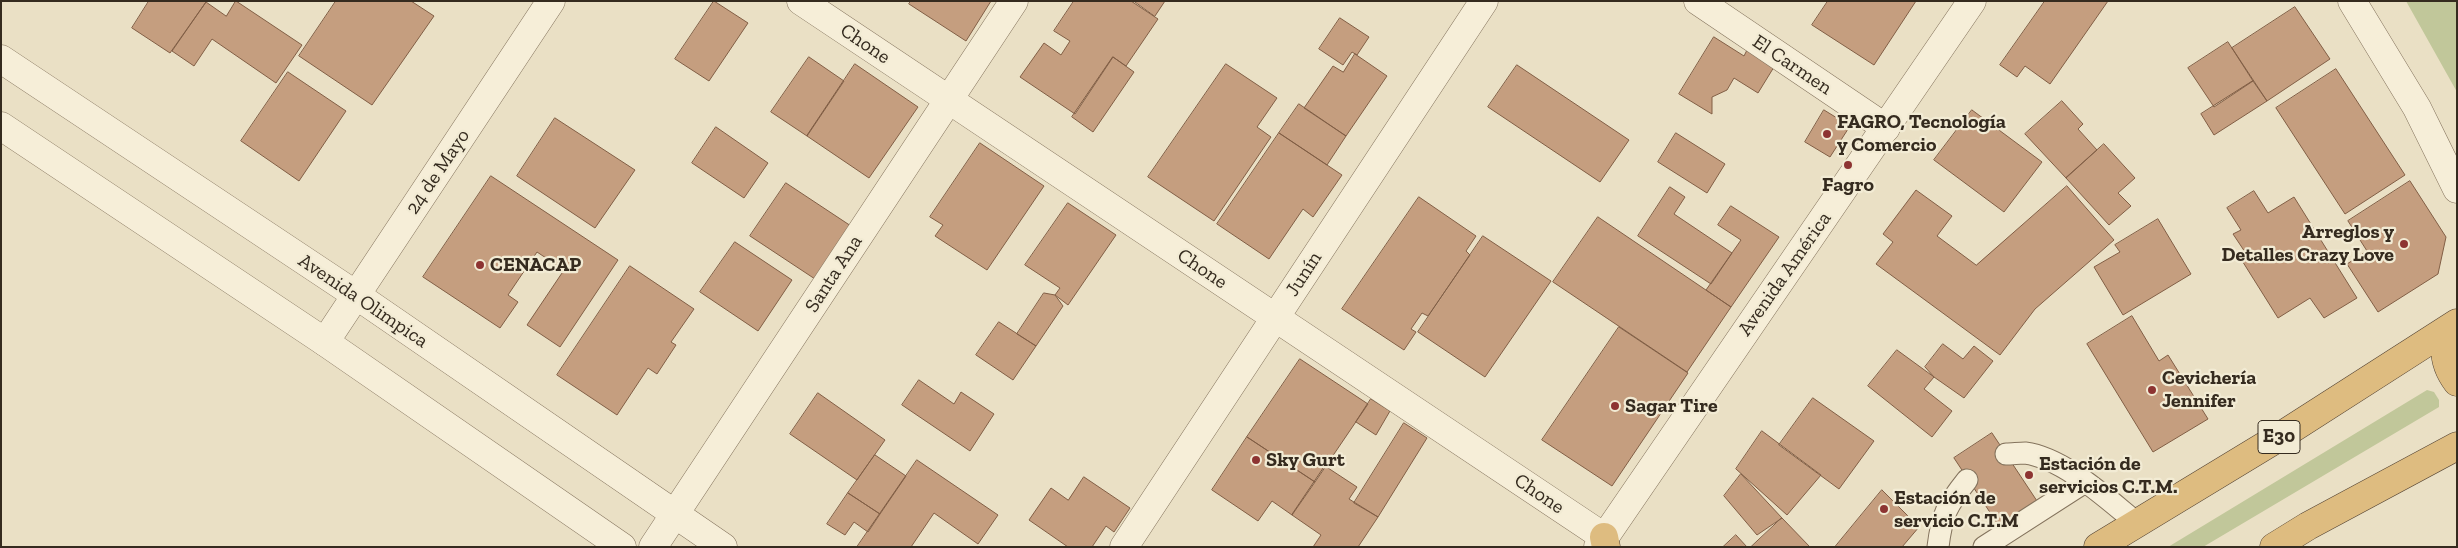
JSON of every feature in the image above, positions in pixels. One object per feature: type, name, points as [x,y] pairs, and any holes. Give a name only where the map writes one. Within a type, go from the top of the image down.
[{"type":"highway","points":[[2454,323],[2445,354],[2454,381]]},
{"type":"highway","name":"E30","points":[[2098,547],[2276,439],[2454,323]]},
{"type":"highway","points":[[2274,547],[2308,526],[2457,446]]},
{"type":"street","name":"24 de Mayo","points":[[325,342],[551,1]]},
{"type":"street","name":"Chone","points":[[800,1],[1275,318],[1602,544]]},
{"type":"street","name":"Santa Ana","points":[[654,547],[1014,1]]},
{"type":"street","name":"Junín","points":[[1124,547],[1484,1]]},
{"type":"street","name":"El Carmen","points":[[1698,1],[1886,128]]},
{"type":"street","name":"Avenida América","points":[[1602,544],[1972,1]]},
{"type":"street","points":[[2352,1],[2417,108],[2457,189]]},
{"type":"street","name":"Avenida Olimpica","points":[[1,59],[356,295],[723,547]]},
{"type":"street","points":[[2417,108],[2457,147]]},
{"type":"street","points":[[1,126],[325,342],[622,547]]},
{"type":"lane","points":[[2006,454],[2025,453],[2046,459],[2085,482],[2137,523]]},
{"type":"lane","points":[[1938,547],[1941,520],[1950,501],[1968,480]]},
{"type":"lane","points":[[1984,547],[2085,482]]},
{"type":"green space","points":[[2406,1],[2457,1],[2457,92]]},
{"type":"green space","points":[[2427,390],[2434,392],[2439,400],[2439,407],[2203,547],[2168,547]]},
{"type":"building","points":[[149,1],[206,2],[170,53],[132,28]]},
{"type":"building","points":[[236,1],[302,45],[276,83],[212,39],[194,66],[172,51],[206,2],[226,16]]},
{"type":"building","points":[[336,1],[411,1],[434,16],[372,105],[299,56]]},
{"type":"building","points":[[714,1],[748,23],[709,81],[675,59]]},
{"type":"building","points":[[911,1],[991,1],[966,41],[909,4]]},
{"type":"building","points":[[1074,1],[1131,1],[1158,19],[1126,66],[1113,57],[1075,114],[1020,77],[1044,43],[1061,55],[1070,41],[1054,31]]},
{"type":"building","points":[[1134,1],[1165,1],[1155,16]]},
{"type":"building","points":[[1828,1],[1916,1],[1874,65],[1812,25]]},
{"type":"building","points":[[2045,1],[2108,1],[2050,84],[2025,66],[2017,77],[2000,65]]},
{"type":"building","points":[[2295,7],[2330,59],[2267,101],[2232,48]]},
{"type":"building","points":[[1340,18],[1369,37],[1357,55],[1352,52],[1343,65],[1319,49]]},
{"type":"building","points":[[1714,37],[1744,56],[1747,50],[1774,67],[1758,93],[1734,78],[1727,90],[1712,97],[1712,114],[1679,94]]},
{"type":"building","points":[[2228,42],[2253,81],[2214,107],[2188,68]]},
{"type":"building","points":[[1355,54],[1387,76],[1346,136],[1304,108],[1333,66],[1343,72]]},
{"type":"building","points":[[809,57],[844,81],[807,136],[771,112]]},
{"type":"building","points":[[1113,57],[1134,72],[1093,132],[1072,117]]},
{"type":"building","points":[[855,64],[918,107],[869,178],[807,136]]},
{"type":"building","points":[[1226,64],[1277,98],[1257,127],[1271,137],[1214,221],[1148,177]]},
{"type":"building","points":[[1517,65],[1629,140],[1600,182],[1488,107]]},
{"type":"building","points":[[2336,69],[2405,175],[2345,214],[2276,108]]},
{"type":"building","points":[[288,72],[346,111],[299,181],[241,141]]},
{"type":"building","points":[[2253,81],[2267,101],[2214,135],[2201,114]]},
{"type":"building","points":[[2062,101],[2083,124],[2078,129],[2097,150],[2066,178],[2025,134]]},
{"type":"building","points":[[1299,104],[1346,136],[1327,165],[1279,133]]},
{"type":"building","name":"FAGRO, Tecnología y Comercio","points":[[1824,110],[1850,126],[1830,157],[1805,142]]},
{"type":"building","points":[[1972,110],[2042,162],[2004,212],[1934,160]]},
{"type":"building","points":[[555,118],[635,170],[595,228],[517,176]]},
{"type":"building","points":[[716,127],[768,163],[744,198],[692,163]]},
{"type":"building","points":[[1279,133],[1342,175],[1313,217],[1303,209],[1269,259],[1217,224]]},
{"type":"building","points":[[1676,133],[1725,164],[1707,193],[1658,162]]},
{"type":"building","points":[[980,143],[1044,186],[987,270],[935,236],[943,225],[930,217]]},
{"type":"building","points":[[2104,144],[2135,178],[2118,193],[2131,206],[2109,225],[2066,178]]},
{"type":"building","name":"CENACAP","points":[[491,176],[618,260],[560,347],[527,325],[564,270],[537,252],[508,295],[518,302],[500,328],[423,277]]},
{"type":"building","name":"Arreglos y Detalles Crazy Love","points":[[2410,181],[2446,237],[2438,274],[2378,312],[2347,264],[2367,251],[2348,221]]},
{"type":"building","points":[[786,183],[851,226],[815,279],[750,236]]},
{"type":"building","points":[[2067,186],[2114,240],[2035,309],[2000,355],[1876,264],[1893,242],[1883,234],[1916,190],[1952,216],[1937,236],[1976,265]]},
{"type":"building","points":[[1670,187],[1685,197],[1674,214],[1732,253],[1711,284],[1638,236]]},
{"type":"building","points":[[2254,191],[2268,213],[2294,197],[2357,298],[2324,318],[2310,298],[2278,318],[2241,259],[2247,255],[2233,234],[2241,230],[2227,208]]},
{"type":"building","points":[[1419,197],[1476,236],[1466,251],[1470,255],[1428,316],[1422,313],[1411,329],[1416,332],[1404,350],[1342,309]]},
{"type":"building","points":[[1068,203],[1116,235],[1068,305],[1055,295],[1060,288],[1025,265]]},
{"type":"building","points":[[1731,206],[1779,237],[1731,307],[1706,290],[1741,240],[1718,225]]},
{"type":"building","points":[[1598,217],[1731,307],[1687,372],[1553,282]]},
{"type":"building","points":[[2158,219],[2191,274],[2123,315],[2094,267],[2120,252],[2115,245]]},
{"type":"building","points":[[1483,236],[1551,281],[1485,377],[1418,332]]},
{"type":"building","points":[[735,242],[792,280],[758,331],[700,292]]},
{"type":"building","points":[[630,266],[694,309],[671,342],[676,345],[657,374],[648,368],[617,415],[557,375]]},
{"type":"building","points":[[1044,293],[1055,295],[1063,306],[1036,346],[1017,334]]},
{"type":"building","name":"Cevichería Jennifer","points":[[2132,316],[2159,361],[2168,355],[2208,419],[2153,452],[2087,344]]},
{"type":"building","points":[[999,322],[1036,346],[1013,380],[976,355]]},
{"type":"building","name":"Sagar Tire","points":[[1619,327],[1688,373],[1612,486],[1542,440]]},
{"type":"building","points":[[1943,344],[1963,359],[1974,346],[1993,361],[1964,398],[1934,377],[1925,367]]},
{"type":"building","points":[[1897,350],[1934,377],[1924,389],[1952,411],[1932,437],[1868,386]]},
{"type":"building","points":[[1300,359],[1368,404],[1315,482],[1247,437]]},
{"type":"building","points":[[919,380],[954,404],[961,392],[994,414],[970,451],[902,405]]},
{"type":"building","points":[[818,393],[885,440],[857,480],[790,434]]},
{"type":"building","points":[[1813,398],[1874,441],[1839,489],[1779,445]]},
{"type":"building","points":[[1371,399],[1390,411],[1376,435],[1356,422]]},
{"type":"building","points":[[1404,423],[1427,438],[1378,517],[1354,503]]},
{"type":"building","points":[[1762,431],[1821,475],[1787,515],[1736,469]]},
{"type":"building","points":[[1992,433],[2037,501],[1999,526],[1954,458]]},
{"type":"building","name":"Sky Gurt","points":[[1247,437],[1315,482],[1292,515],[1272,501],[1258,521],[1212,490]]},
{"type":"building","points":[[875,455],[906,476],[880,514],[848,493]]},
{"type":"building","points":[[917,460],[998,515],[978,544],[934,513],[911,547],[857,547]]},
{"type":"building","points":[[1325,466],[1357,487],[1349,499],[1378,517],[1358,547],[1313,547],[1321,535],[1292,515]]},
{"type":"building","points":[[1741,474],[1782,518],[1757,535],[1724,496]]},
{"type":"building","points":[[1084,477],[1130,508],[1114,532],[1106,526],[1092,547],[1068,547],[1029,520],[1051,488],[1068,500]]},
{"type":"building","name":"Estación de servicio C.T.M","points":[[1882,490],[1919,527],[1902,547],[1835,547]]},
{"type":"building","points":[[848,493],[880,514],[868,532],[854,522],[845,535],[827,524]]},
{"type":"building","points":[[1782,518],[1810,547],[1751,547]]},
{"type":"building","points":[[1736,535],[1747,547],[1723,547]]},
{"type":"place","name":"FAGRO, Tecnología y Comercio","points":[[1827,134]]},
{"type":"place","name":"Fagro","points":[[1848,165]]},
{"type":"place","name":"Arreglos y Detalles Crazy Love","points":[[2404,244]]},
{"type":"place","name":"CENACAP","points":[[480,265]]},
{"type":"place","name":"Cevichería Jennifer","points":[[2152,390]]},
{"type":"place","name":"Sagar Tire","points":[[1615,406]]},
{"type":"place","name":"Sky Gurt","points":[[1256,460]]},
{"type":"place","name":"Estación de servicios C.T.M.","points":[[2029,475]]},
{"type":"place","name":"Estación de servicio C.T.M","points":[[1884,509]]}]
